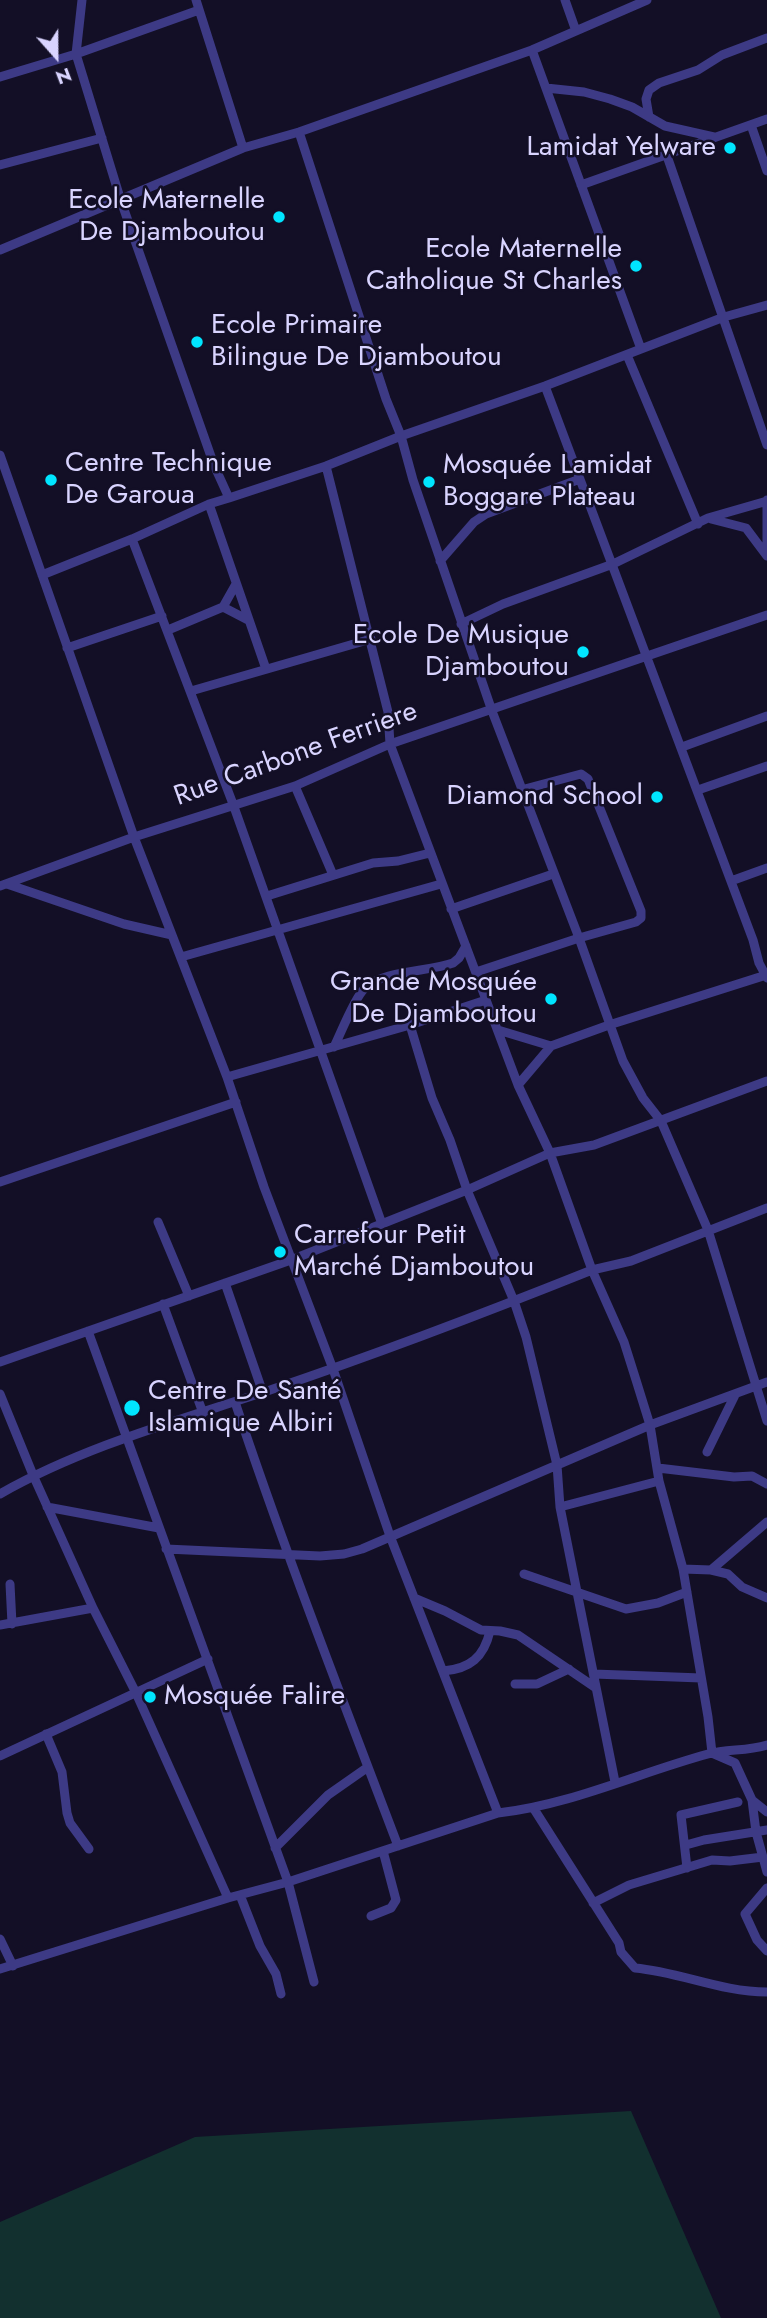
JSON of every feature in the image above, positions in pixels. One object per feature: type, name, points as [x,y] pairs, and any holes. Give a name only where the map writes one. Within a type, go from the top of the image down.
[{"type":"street","points":[[82,0],[76,54],[121,201],[214,465],[229,498]]},
{"type":"street","points":[[565,0],[576,31]]},
{"type":"street","points":[[0,250],[243,148],[299,132],[532,50],[647,0]]},
{"type":"street","points":[[0,77],[76,54],[198,5],[243,148]]},
{"type":"street","points":[[649,117],[646,99],[649,90],[659,83],[698,70],[722,55],[767,38]]},
{"type":"street","points":[[532,50],[641,349]]},
{"type":"street","points":[[546,88],[584,92],[610,99],[665,126],[716,138]]},
{"type":"street","points":[[581,185],[767,119]]},
{"type":"street","points":[[751,125],[767,171]]},
{"type":"street","points":[[299,132],[386,399],[401,436],[412,480],[492,711],[623,1061],[643,1098],[661,1121],[708,1230],[767,1421]]},
{"type":"street","points":[[0,165],[102,138]]},
{"type":"street","points":[[667,156],[767,445]]},
{"type":"street","points":[[42,575],[209,504],[326,466],[724,317],[767,305]]},
{"type":"street","points":[[627,355],[698,524]]},
{"type":"street","points":[[518,1084],[551,1046],[767,976],[759,963],[698,790],[545,386]]},
{"type":"street","points":[[0,455],[134,837],[227,1077],[291,1260],[333,1369],[390,1536],[498,1812]]},
{"type":"street","points":[[326,466],[388,712],[390,744],[518,1084],[550,1153],[592,1270],[624,1342],[650,1425],[659,1481],[683,1569],[712,1753]]},
{"type":"street","points":[[440,561],[474,522],[486,514],[580,479]]},
{"type":"street","points":[[461,624],[503,604],[613,564],[708,518],[767,501],[767,557]]},
{"type":"street","points":[[209,504],[266,669]]},
{"type":"street","points":[[708,518],[746,528],[767,557]]},
{"type":"street","points":[[132,539],[267,896],[382,1224]]},
{"type":"street","points":[[168,630],[223,607],[236,584]]},
{"type":"street","points":[[223,607],[248,620]]},
{"type":"street","name":"Rue Carbone Ferriere","points":[[2,884],[134,837],[295,786],[390,744],[767,615]]},
{"type":"street","points":[[67,649],[162,616]]},
{"type":"street","points":[[191,691],[371,639]]},
{"type":"street","points":[[682,747],[767,716]]},
{"type":"street","points":[[698,790],[767,766]]},
{"type":"street","points":[[476,972],[642,918],[642,912],[588,779],[581,774],[521,790]]},
{"type":"street","points":[[295,786],[332,875]]},
{"type":"street","points":[[267,896],[373,863],[398,861],[430,853]]},
{"type":"street","points":[[731,881],[767,868]]},
{"type":"street","points":[[451,909],[553,874]]},
{"type":"street","points":[[2,884],[124,924],[172,935]]},
{"type":"street","points":[[181,957],[441,884]]},
{"type":"street","points":[[334,1047],[366,987],[383,979],[453,963],[466,946]]},
{"type":"street","points":[[227,1077],[410,1025],[486,1000]]},
{"type":"street","points":[[410,1025],[432,1098],[526,1337],[557,1465],[560,1507],[615,1782]]},
{"type":"street","points":[[498,1030],[551,1046]]},
{"type":"street","points":[[0,1362],[291,1260],[467,1190],[550,1153],[594,1145],[767,1081]]},
{"type":"street","points":[[0,1182],[236,1102]]},
{"type":"street","points":[[0,1494],[33,1475],[127,1439],[333,1369],[592,1270],[631,1261],[767,1209]]},
{"type":"street","points":[[158,1222],[189,1296]]},
{"type":"street","points":[[225,1283],[263,1392]]},
{"type":"street","points":[[163,1304],[203,1413]]},
{"type":"street","points":[[88,1331],[288,1882],[314,1982]]},
{"type":"street","points":[[166,1549],[289,1555],[344,1554],[650,1425],[767,1382]]},
{"type":"street","points":[[0,1394],[47,1507],[136,1693],[228,1898]]},
{"type":"street","points":[[707,1452],[735,1395]]},
{"type":"street","points":[[235,1402],[276,1527],[289,1555],[310,1618],[398,1846]]},
{"type":"street","points":[[658,1468],[734,1477],[747,1475],[767,1484]]},
{"type":"street","points":[[560,1507],[659,1481]]},
{"type":"street","points":[[47,1507],[159,1528]]},
{"type":"street","points":[[711,1570],[767,1522]]},
{"type":"street","points":[[683,1569],[728,1574],[742,1587],[767,1598]]},
{"type":"street","points":[[524,1574],[625,1609],[658,1603],[687,1592]]},
{"type":"street","points":[[10,1584],[12,1624]]},
{"type":"street","points":[[414,1598],[481,1630],[518,1635],[596,1688]]},
{"type":"street","points":[[0,1625],[93,1608]]},
{"type":"street","points":[[443,1671],[458,1670],[472,1664],[482,1655],[490,1631]]},
{"type":"street","points":[[0,1756],[208,1659]]},
{"type":"street","points":[[515,1684],[537,1684],[569,1669]]},
{"type":"street","points":[[594,1674],[701,1678]]},
{"type":"street","points":[[46,1734],[62,1772],[66,1813],[89,1849]]},
{"type":"street","points":[[0,1969],[288,1882],[498,1812],[534,1809],[712,1753],[749,1750],[767,1745]]},
{"type":"street","points":[[712,1753],[735,1763],[752,1800],[767,1872]]},
{"type":"street","points":[[275,1848],[328,1795],[368,1767]]},
{"type":"street","points":[[752,1800],[767,1812]]},
{"type":"street","points":[[687,1868],[681,1815],[738,1802]]},
{"type":"street","points":[[534,1809],[619,1943],[621,1952],[635,1968],[664,1971],[748,1992],[767,1992]]},
{"type":"street","points":[[686,1845],[704,1839],[767,1830]]},
{"type":"street","points":[[371,1916],[391,1908],[396,1900],[383,1851]]},
{"type":"street","points":[[593,1903],[629,1885],[712,1860],[763,1857]]},
{"type":"street","points":[[767,1888],[745,1914],[757,1940],[767,1951]]},
{"type":"street","points":[[240,1895],[260,1946],[276,1974],[281,1994]]},
{"type":"street","points":[[0,1938],[13,1966]]},
{"type":"green space","points":[[631,2111],[721,2318],[0,2318],[0,2222],[195,2137]]},
{"type":"place","name":"Lamidat Yelware","points":[[730,148]]},
{"type":"place","name":"Ecole Maternelle De Djamboutou","points":[[279,217]]},
{"type":"place","name":"Ecole Maternelle Catholique St Charles","points":[[636,266]]},
{"type":"place","name":"Ecole Primaire Bilingue De Djamboutou","points":[[197,342]]},
{"type":"place","name":"Centre Technique De Garoua","points":[[51,480]]},
{"type":"place","name":"Mosquée Lamidat Boggare Plateau","points":[[429,482]]},
{"type":"place","name":"Ecole De Musique Djamboutou","points":[[583,652]]},
{"type":"place","name":"Diamond School","points":[[657,797]]},
{"type":"place","name":"Grande Mosquée De Djamboutou","points":[[551,999]]},
{"type":"place","name":"Carrefour Petit Marché Djamboutou","points":[[280,1252]]},
{"type":"place","name":"Centre De Santé Islamique Albiri","points":[[132,1408]]},
{"type":"place","name":"Mosquée Falire","points":[[150,1697]]}]
